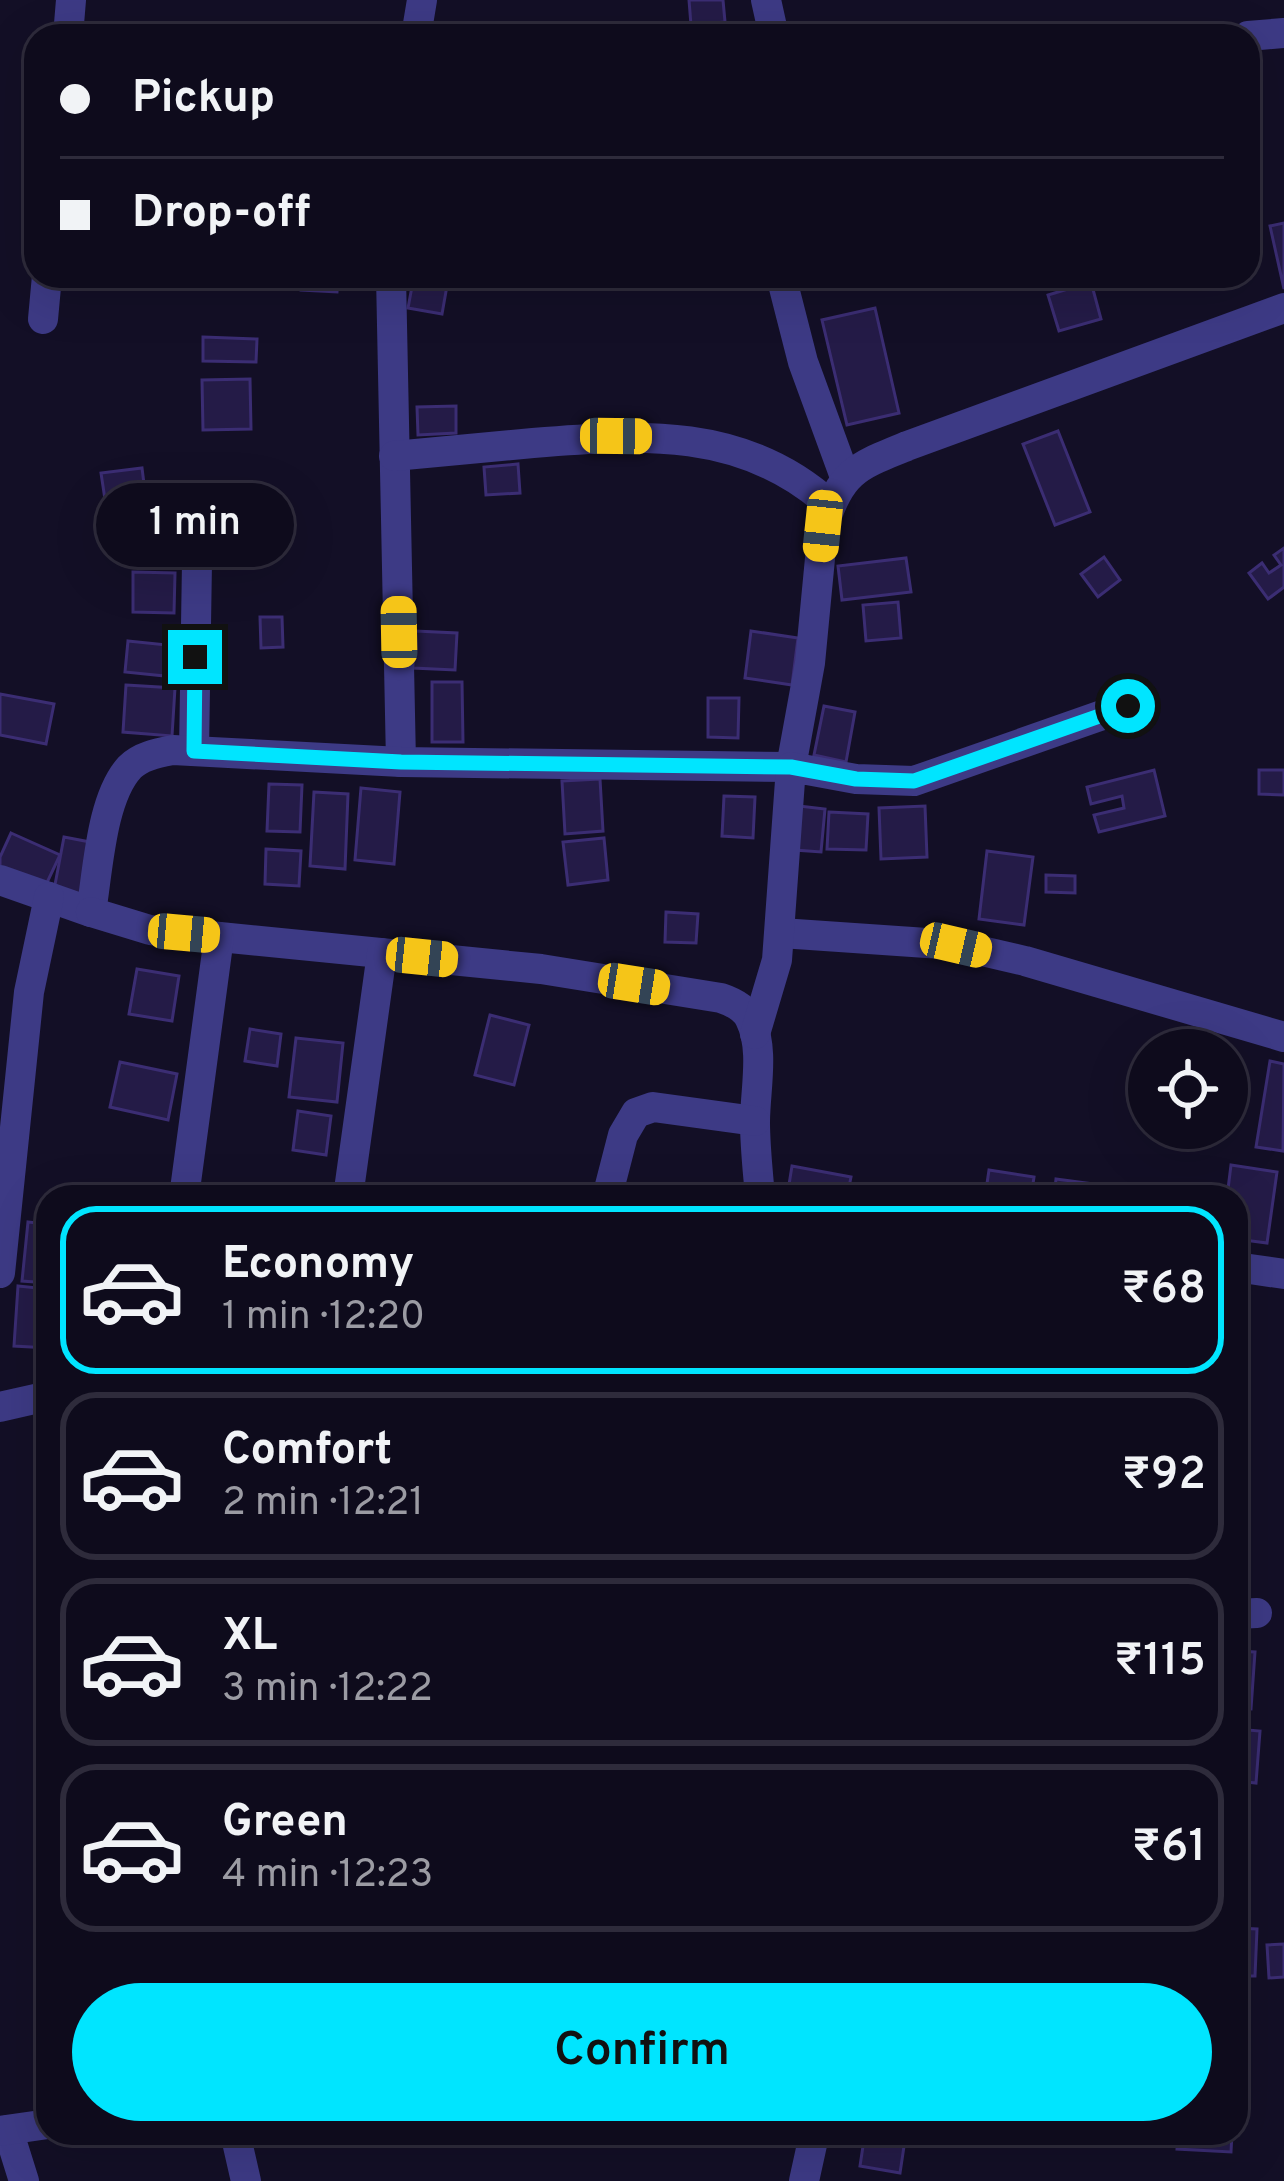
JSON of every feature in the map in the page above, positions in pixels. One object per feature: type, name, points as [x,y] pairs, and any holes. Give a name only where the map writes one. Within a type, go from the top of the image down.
[{"type":"street","points":[[43,319],[46,288]]},
{"type":"street","points":[[391,288],[401,762]]},
{"type":"street","points":[[784,288],[803,362],[845,477]]},
{"type":"street","points":[[755,1034],[781,933],[791,767],[810,663],[823,526],[845,477],[907,446],[1284,308]]},
{"type":"street","points":[[394,456],[616,436],[666,437],[708,443],[769,464],[806,482],[830,505]]},
{"type":"street","points":[[194,751],[196,562]]},
{"type":"street","points":[[91,912],[111,800],[131,766],[152,754],[194,751],[401,762],[791,767],[856,779],[914,781],[1128,706]]},
{"type":"street","points":[[0,880],[150,930],[541,969],[735,1003],[749,1015],[755,1034],[759,1185]]},
{"type":"street","points":[[0,1273],[8,1138],[29,992],[49,897]]},
{"type":"street","points":[[781,933],[956,945],[1284,1037]]},
{"type":"street","points":[[186,1185],[219,937]]},
{"type":"street","points":[[350,1185],[382,953]]},
{"type":"street","points":[[611,1185],[623,1135],[636,1113],[653,1107],[755,1121]]},
{"type":"street","points":[[1248,1269],[1284,1274]]},
{"type":"street","points":[[0,1407],[36,1399]]},
{"type":"street","points":[[24,2181],[4,2130],[36,2126]]},
{"type":"street","points":[[238,2145],[246,2181]]},
{"type":"street","points":[[804,2181],[812,2145]]},
{"type":"building","points":[[689,0],[723,0],[725,22],[691,24]]},
{"type":"building","points":[[1284,223],[1284,289],[1270,226]]},
{"type":"building","points":[[301,288],[337,288],[337,292]]},
{"type":"building","points":[[412,288],[447,288],[442,314],[408,308]]},
{"type":"building","points":[[1093,288],[1101,319],[1059,331],[1048,295]]},
{"type":"building","points":[[875,308],[899,413],[847,425],[822,320]]},
{"type":"building","points":[[203,337],[257,339],[256,362],[203,361]]},
{"type":"building","points":[[250,379],[251,429],[203,430],[202,380]]},
{"type":"building","points":[[456,406],[456,433],[418,435],[417,407]]},
{"type":"building","points":[[1058,431],[1090,512],[1055,525],[1023,444]]},
{"type":"building","points":[[518,464],[520,493],[486,495],[484,467]]},
{"type":"building","points":[[142,468],[146,500],[106,506],[101,473]]},
{"type":"building","points":[[1284,548],[1284,587],[1268,599],[1249,573],[1262,563],[1269,573],[1281,565],[1274,555]]},
{"type":"building","points":[[1104,557],[1120,580],[1098,597],[1081,574]]},
{"type":"building","points":[[906,558],[911,592],[842,600],[838,566]]},
{"type":"building","points":[[133,572],[175,573],[174,613],[133,612]]},
{"type":"building","points":[[898,602],[901,638],[866,641],[863,605]]},
{"type":"building","points":[[260,617],[282,617],[283,647],[261,648]]},
{"type":"building","points":[[415,631],[457,633],[455,670],[413,668]]},
{"type":"building","points":[[751,631],[798,638],[792,685],[745,678]]},
{"type":"building","points":[[128,641],[177,646],[175,677],[125,672]]},
{"type":"building","points":[[432,682],[462,682],[463,742],[432,742]]},
{"type":"building","points":[[126,685],[175,688],[172,736],[123,732]]},
{"type":"building","points":[[0,694],[54,704],[46,744],[0,735]]},
{"type":"building","points":[[708,698],[739,698],[738,738],[708,737]]},
{"type":"building","points":[[824,706],[855,712],[846,762],[814,755]]},
{"type":"building","points":[[1154,770],[1165,816],[1099,832],[1094,815],[1124,808],[1122,796],[1091,804],[1087,787]]},
{"type":"building","points":[[1259,770],[1284,770],[1284,795],[1259,794]]},
{"type":"building","points":[[600,779],[603,831],[565,834],[562,781]]},
{"type":"building","points":[[269,784],[302,785],[300,832],[267,831]]},
{"type":"building","points":[[361,788],[400,792],[394,864],[355,860]]},
{"type":"building","points":[[314,792],[348,794],[345,869],[310,866]]},
{"type":"building","points":[[724,796],[755,797],[753,838],[722,836]]},
{"type":"building","points":[[799,806],[825,809],[821,852],[795,850]]},
{"type":"building","points":[[925,806],[927,857],[881,859],[879,808]]},
{"type":"building","points":[[829,812],[868,814],[866,850],[827,849]]},
{"type":"building","points":[[11,833],[60,855],[44,889],[0,869]]},
{"type":"building","points":[[64,837],[90,842],[81,895],[54,890]]},
{"type":"building","points":[[604,838],[608,880],[568,885],[563,842]]},
{"type":"building","points":[[266,849],[301,851],[299,886],[265,884]]},
{"type":"building","points":[[987,851],[1033,857],[1024,925],[979,919]]},
{"type":"building","points":[[1046,875],[1075,876],[1075,893],[1046,892]]},
{"type":"building","points":[[666,912],[698,914],[696,943],[665,942]]},
{"type":"building","points":[[137,969],[179,976],[172,1021],[129,1014]]},
{"type":"building","points":[[490,1015],[529,1025],[514,1085],[475,1075]]},
{"type":"building","points":[[250,1029],[281,1034],[277,1066],[245,1061]]},
{"type":"building","points":[[296,1038],[343,1043],[337,1102],[289,1097]]},
{"type":"building","points":[[1270,1061],[1284,1064],[1283,1151],[1256,1147]]},
{"type":"building","points":[[120,1062],[177,1074],[168,1120],[110,1107]]},
{"type":"building","points":[[298,1111],[331,1116],[326,1155],[293,1150]]},
{"type":"building","points":[[1231,1165],[1277,1172],[1267,1243],[1248,1241],[1248,1185],[1228,1185]]},
{"type":"building","points":[[792,1166],[851,1177],[849,1185],[789,1185]]},
{"type":"building","points":[[989,1170],[1034,1177],[1033,1185],[987,1185]]},
{"type":"building","points":[[1056,1179],[1094,1184],[1094,1185],[1055,1185]]},
{"type":"building","points":[[28,1222],[36,1223],[36,1282],[22,1281]]},
{"type":"building","points":[[18,1286],[36,1288],[36,1347],[14,1346]]},
{"type":"building","points":[[1248,1652],[1255,1652],[1248,1709]]},
{"type":"building","points":[[1248,1730],[1260,1731],[1256,1783],[1248,1782]]},
{"type":"building","points":[[1248,1929],[1257,1929],[1255,1976],[1248,1976]]},
{"type":"building","points":[[1284,1944],[1284,1977],[1269,1978],[1267,1945]]},
{"type":"building","points":[[863,2145],[904,2145],[900,2173],[860,2166]]},
{"type":"building","points":[[1177,2145],[1231,2145],[1231,2152],[1177,2149]]},
{"type":"route","points":[[195,657],[194,751],[401,762],[791,767],[856,779],[914,781],[1128,706]]}]
